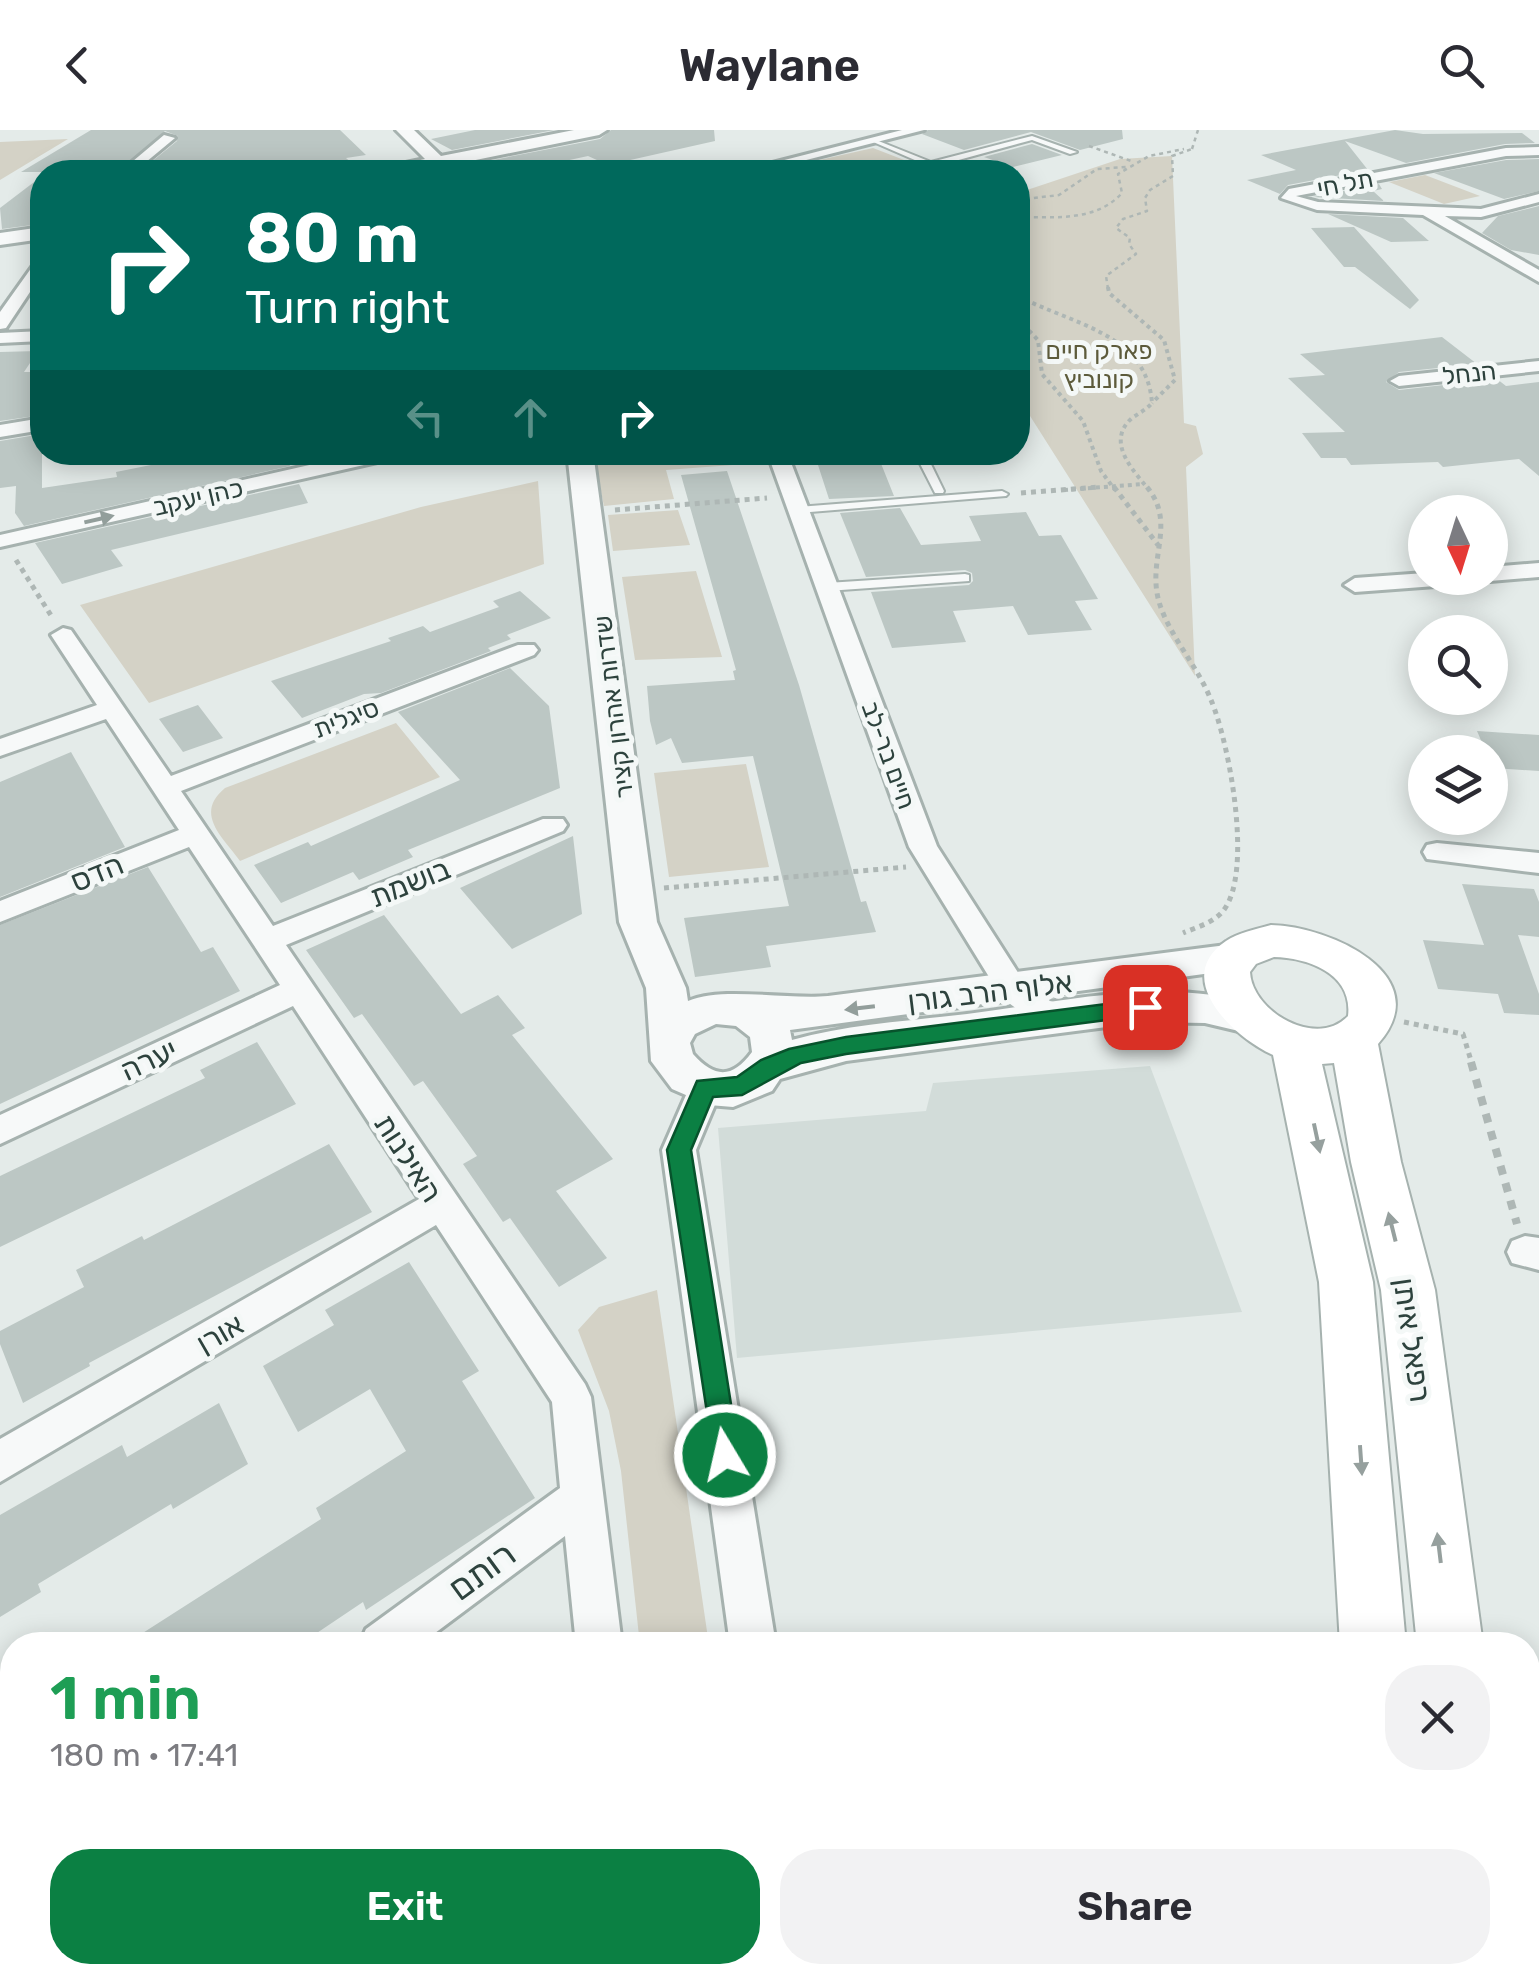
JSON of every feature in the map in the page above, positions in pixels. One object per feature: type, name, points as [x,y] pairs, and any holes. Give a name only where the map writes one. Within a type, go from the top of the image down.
[{"type":"main road","points":[[1271,941],[1315,946],[1354,968],[1367,983],[1374,1000],[1364,1027],[1326,1046],[1294,1044],[1257,1028],[1243,1016],[1228,990],[1226,979],[1234,958],[1256,944],[1271,941]]},
{"type":"main road","name":"רפאל איתן","points":[[1364,1027],[1373,1146],[1408,1290],[1448,1632]]},
{"type":"main road","name":"רפאל איתן","points":[[1294,1044],[1346,1282],[1371,1632]]},
{"type":"street","points":[[381,130],[421,160]]},
{"type":"street","points":[[404,130],[426,160]]},
{"type":"street","points":[[471,160],[599,130]]},
{"type":"street","points":[[794,160],[918,130]]},
{"type":"street","points":[[141,160],[169,138]]},
{"type":"street","name":"תל חי","points":[[1539,151],[1470,159],[1289,193],[1288,198],[1318,206],[1480,212],[1539,198]]},
{"type":"street","points":[[1424,210],[1539,277]]},
{"type":"street","points":[[1480,212],[1520,220]]},
{"type":"street","points":[[0,239],[30,235]]},
{"type":"street","points":[[0,324],[30,280]]},
{"type":"street","points":[[0,338],[30,337]]},
{"type":"street","name":"הנחל","points":[[1399,381],[1539,366]]},
{"type":"street","points":[[0,432],[30,426]]},
{"type":"street","name":"כהן יעקב","points":[[1,539],[336,465]]},
{"type":"street","name":"שדרות אהרון קציר","points":[[582,465],[638,922],[666,988],[672,1034]]},
{"type":"street","name":"חיים בר-לב","points":[[781,465],[932,865],[1013,990],[1039,1008],[1062,1016]]},
{"type":"street","points":[[1508,573],[1539,570]]},
{"type":"street","points":[[1354,585],[1408,581]]},
{"type":"street","name":"האילנות","points":[[63,635],[440,1206],[571,1397],[597,1632]]},
{"type":"street","name":"סיגלית","points":[[166,787],[526,650]]},
{"type":"street","points":[[0,731],[106,702]]},
{"type":"street","points":[[0,748],[106,702]]},
{"type":"street","name":"בושמת","points":[[266,942],[553,825]]},
{"type":"street","name":"הדס","points":[[0,912],[195,834]]},
{"type":"street","points":[[1437,852],[1539,864]]},
{"type":"street","name":"אלוף הרב גורן","points":[[738,1010],[793,1015],[1013,990],[1234,958]]},
{"type":"street","points":[[653,959],[684,988],[760,1018],[774,1041],[769,1066],[742,1086],[705,1088],[677,1072],[670,1060],[672,1034],[695,1013],[738,1010]]},
{"type":"street","name":"יערה","points":[[0,1130],[298,990]]},
{"type":"street","name":"אלוף הרב גורן","points":[[769,1066],[797,1055],[846,1045],[1145,1007],[1205,1008],[1243,1016]]},
{"type":"street","points":[[705,1088],[679,1150],[751,1632]]},
{"type":"street","name":"אורן","points":[[0,1462],[440,1206]]},
{"type":"street","name":"רותם","points":[[400,1632],[582,1498]]},
{"type":"lane","points":[[962,160],[1032,138],[1073,152]]},
{"type":"lane","points":[[874,141],[918,160]]},
{"type":"lane","points":[[926,465],[939,491]]},
{"type":"lane","points":[[795,503],[1002,494]]},
{"type":"lane","points":[[826,587],[965,578]]},
{"type":"path","points":[[1192,150],[1198,130]]},
{"type":"path","points":[[1030,216],[1066,216],[1101,209],[1118,200],[1122,193],[1118,174],[1127,167],[1151,154],[1192,150]]},
{"type":"path","points":[[1189,966],[1175,936],[1214,920],[1228,904],[1237,874],[1238,843],[1220,725],[1203,682],[1160,607],[1154,573],[1163,513],[1156,496],[1127,466],[1122,433],[1126,423],[1175,380],[1164,340],[1109,293],[1106,276],[1136,254],[1129,244],[1130,238],[1116,228],[1123,219],[1147,211],[1145,198],[1150,190],[1173,176],[1172,156],[1192,150]]},
{"type":"path","points":[[1030,197],[1068,191],[1097,169],[1127,167]]},
{"type":"path","points":[[1030,302],[1120,344],[1149,376],[1153,384],[1152,404]]},
{"type":"path","points":[[1030,332],[1038,340],[1042,374],[1083,421],[1101,471],[1144,522],[1158,546]]},
{"type":"path","points":[[1026,492],[1145,484]]},
{"type":"path","points":[[590,512],[795,503]]},
{"type":"path","points":[[1,539],[63,635]]},
{"type":"path","points":[[636,891],[932,865]]},
{"type":"path","points":[[1364,1027],[1463,1034],[1532,1253]]},
{"type":"shaded area","points":[[1150,1066],[1242,1312],[737,1358],[718,1128],[926,1111],[933,1083]]},
{"type":"green space","points":[[68,139],[0,180],[0,142]]},
{"type":"green space","points":[[873,148],[904,160],[820,160]]},
{"type":"green space","name":"פארק חיים קונוביץ","points":[[1172,156],[1184,423],[1196,426],[1203,454],[1186,467],[1195,676],[1030,416],[1030,189],[1120,159]]},
{"type":"green space","points":[[1425,175],[1480,196],[1444,204],[1389,182]]},
{"type":"green space","points":[[595,465],[733,465],[666,470],[674,499],[604,506]]},
{"type":"green space","points":[[538,481],[544,564],[149,703],[80,605],[421,507]]},
{"type":"green space","points":[[678,510],[690,545],[613,551],[608,515]]},
{"type":"green space","points":[[696,571],[722,657],[635,660],[622,577]]},
{"type":"green space","points":[[396,723],[440,777],[240,861],[219,834],[211,816],[212,807],[225,788]]},
{"type":"green space","points":[[746,764],[769,867],[669,877],[654,773]]},
{"type":"green space","points":[[657,1290],[707,1632],[639,1632],[621,1471],[609,1411],[578,1330],[599,1307]]},
{"type":"building","points":[[91,130],[340,130],[366,155],[346,158],[348,160],[154,160],[177,141],[178,136],[165,131],[131,160],[41,160]]},
{"type":"building","points":[[475,130],[554,130],[452,150],[431,139]]},
{"type":"building","points":[[611,130],[714,130],[715,141],[630,160],[597,160],[588,156],[570,160],[493,160],[600,139]]},
{"type":"building","points":[[928,130],[1122,130],[1123,139],[1080,150],[1031,132],[964,150],[922,134]]},
{"type":"building","points":[[1395,130],[1423,134],[1522,133],[1535,143],[1505,144],[1406,163],[1345,141],[1368,170],[1288,185],[1280,194],[1247,180],[1296,170],[1261,155]]},
{"type":"building","points":[[1032,144],[1062,155],[1030,163],[984,157]]},
{"type":"building","points":[[1539,159],[1539,191],[1504,199],[1434,173],[1506,160]]},
{"type":"building","points":[[1379,184],[1382,189],[1373,191],[1384,201],[1313,197]]},
{"type":"building","points":[[30,185],[30,225],[2,229],[0,208]]},
{"type":"building","points":[[1539,206],[1539,255],[1511,250],[1482,233],[1498,216]]},
{"type":"building","points":[[1328,214],[1403,218],[1429,241],[1391,242]]},
{"type":"building","points":[[1354,227],[1419,300],[1410,309],[1355,267],[1344,267],[1311,228]]},
{"type":"building","points":[[1442,337],[1477,364],[1399,372],[1386,382],[1399,390],[1497,379],[1506,386],[1539,382],[1539,476],[1519,459],[1443,467],[1438,462],[1351,465],[1346,458],[1321,458],[1302,433],[1345,432],[1288,378],[1325,375],[1300,354]]},
{"type":"building","points":[[30,351],[30,363],[24,372],[30,372],[30,417],[0,421],[0,352]]},
{"type":"building","points":[[30,436],[30,465],[42,465],[42,488],[117,477],[116,472],[151,465],[290,466],[24,526],[15,513],[16,486],[0,488],[0,441]]},
{"type":"building","points":[[818,465],[882,465],[894,496],[829,499]]},
{"type":"building","points":[[727,471],[799,685],[861,902],[866,901],[876,932],[766,946],[771,967],[695,977],[684,918],[789,906],[753,756],[682,763],[671,738],[656,745],[650,721],[647,686],[735,680],[736,670],[681,475]]},
{"type":"building","points":[[299,484],[308,503],[111,550],[123,566],[62,584],[35,543]]},
{"type":"building","points":[[900,508],[921,545],[981,541],[969,516],[1026,512],[1039,536],[1061,535],[1098,599],[1075,601],[1092,630],[1028,635],[1013,606],[953,611],[966,642],[892,648],[871,592],[969,585],[973,581],[972,573],[965,570],[866,577],[840,513]]},
{"type":"building","points":[[520,591],[551,618],[507,635],[511,639],[488,648],[491,651],[381,693],[364,694],[302,718],[271,681],[391,641],[388,638],[423,626],[430,632],[499,607],[493,601]]},
{"type":"building","points":[[510,668],[549,706],[560,788],[408,850],[413,857],[359,880],[353,872],[281,903],[254,865],[308,842],[311,846],[460,780],[398,712]]},
{"type":"building","points":[[198,705],[223,738],[183,752],[159,719]]},
{"type":"building","points":[[1477,731],[1539,735],[1539,771],[1508,769],[1508,735],[1479,735]]},
{"type":"building","points":[[71,752],[125,847],[0,897],[0,782]]},
{"type":"building","points":[[573,836],[582,914],[512,949],[460,888]]},
{"type":"building","points":[[148,867],[201,952],[213,947],[240,991],[0,1104],[0,925]]},
{"type":"building","points":[[1462,884],[1534,889],[1539,902],[1539,937],[1518,935],[1539,994],[1539,1015],[1504,1013],[1498,994],[1438,989],[1423,940],[1484,945]]},
{"type":"building","points":[[384,915],[461,1014],[498,995],[525,1028],[512,1035],[613,1159],[556,1191],[607,1258],[559,1287],[510,1218],[503,1222],[463,1164],[477,1156],[423,1081],[414,1086],[362,1014],[354,1018],[306,950]]},
{"type":"building","points":[[257,1042],[296,1104],[0,1247],[0,1176],[205,1078],[200,1070]]},
{"type":"building","points":[[329,1144],[372,1212],[89,1363],[90,1366],[23,1403],[0,1344],[0,1331],[84,1287],[76,1270],[142,1236],[144,1240]]},
{"type":"building","points":[[409,1262],[479,1371],[462,1381],[535,1498],[366,1610],[363,1602],[318,1632],[144,1632],[321,1519],[316,1508],[406,1451],[370,1389],[298,1432],[263,1366],[334,1325],[325,1310]]},
{"type":"building","points":[[219,1403],[248,1464],[173,1509],[171,1504],[38,1584],[41,1592],[0,1617],[0,1515],[122,1445],[127,1457]]},
{"type":"route","points":[[725,1455],[679,1150],[705,1088],[724,1090],[742,1086],[758,1078],[769,1066],[797,1055],[846,1045],[1145,1007]]}]
